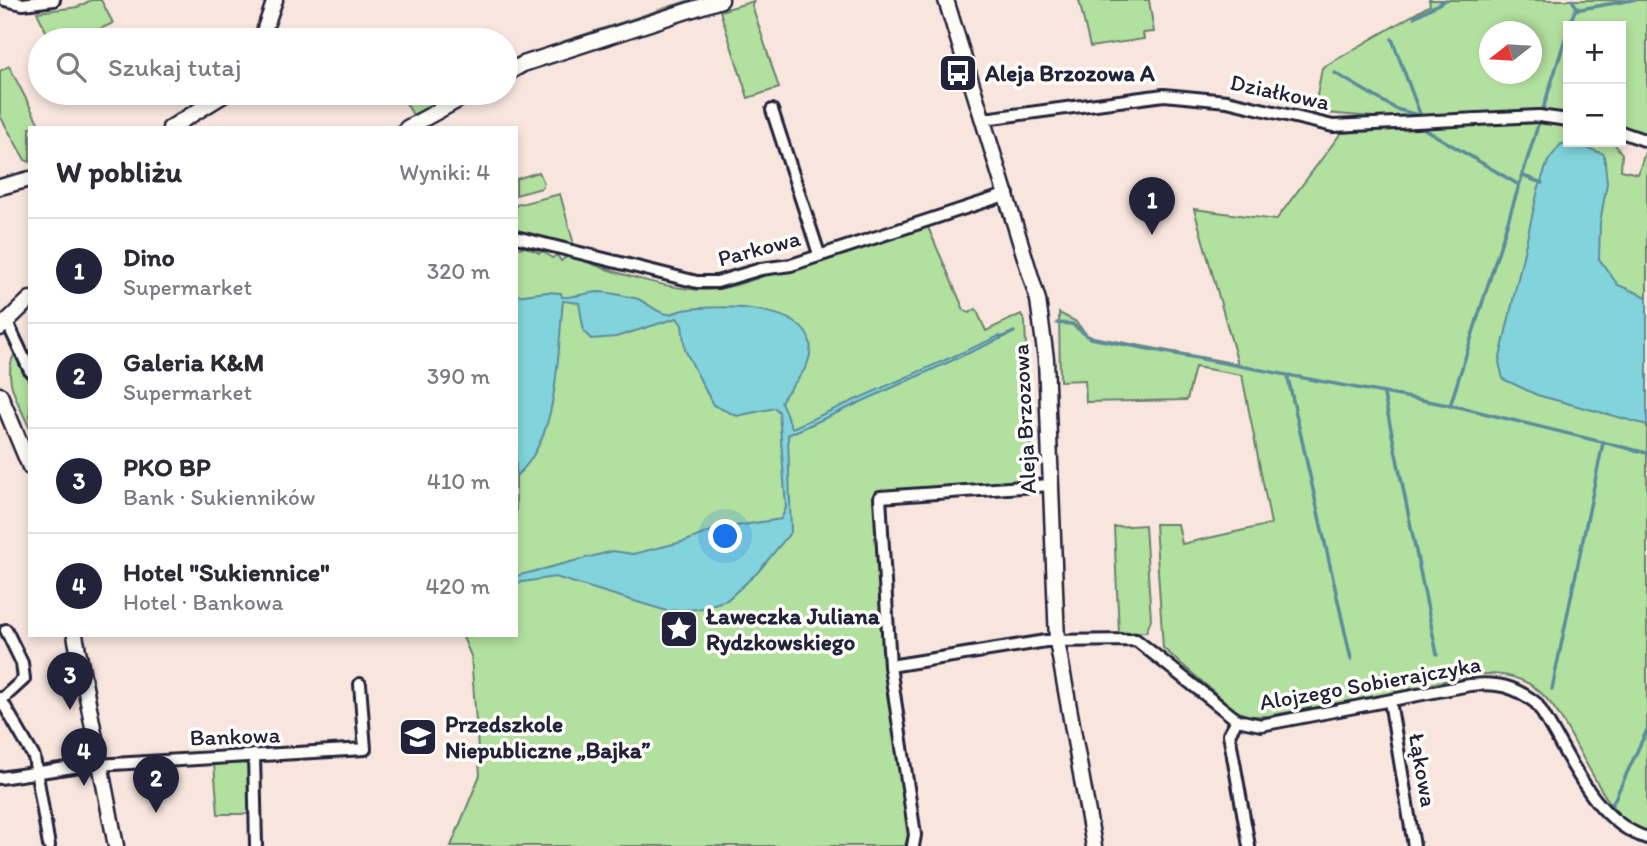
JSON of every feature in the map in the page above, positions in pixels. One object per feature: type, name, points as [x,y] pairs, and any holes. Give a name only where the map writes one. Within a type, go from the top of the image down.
[{"type":"street","points":[[5,0],[23,4],[54,0]]},
{"type":"street","points":[[265,28],[275,0]]},
{"type":"street","points":[[518,67],[721,0]]},
{"type":"street","name":"Aleja Brzozowa","points":[[946,0],[1028,260],[1043,330],[1057,641],[1094,846]]},
{"type":"street","name":"Działkowa","points":[[984,119],[1164,95],[1227,101],[1333,126],[1539,116],[1563,119]]},
{"type":"street","points":[[173,126],[208,105]]},
{"type":"street","points":[[411,126],[449,105]]},
{"type":"street","points":[[772,110],[820,254]]},
{"type":"street","points":[[1626,134],[1647,141]]},
{"type":"street","points":[[0,187],[28,180]]},
{"type":"street","name":"Parkowa","points":[[518,237],[697,282],[717,282],[761,269],[791,265],[1008,194]]},
{"type":"street","points":[[28,301],[4,325],[28,367]]},
{"type":"street","points":[[2,404],[28,462]]},
{"type":"street","points":[[913,846],[915,835],[890,666],[880,497],[1050,485]]},
{"type":"street","points":[[6,630],[22,663],[24,679],[0,699],[34,757],[39,774],[49,846]]},
{"type":"street","points":[[75,637],[116,846]]},
{"type":"street","points":[[890,666],[1057,641],[1136,640],[1237,720],[1229,734],[1249,846]]},
{"type":"street","name":"Alojzego Sobierajczyka","points":[[1237,720],[1261,725],[1485,683],[1510,686],[1521,692],[1541,711],[1604,811],[1627,829],[1647,838]]},
{"type":"street","name":"Bankowa","points":[[0,778],[100,765],[365,750],[360,684]]},
{"type":"street","name":"Łąkowa","points":[[1390,701],[1414,846]]},
{"type":"street","points":[[254,755],[256,846]]},
{"type":"green space","points":[[91,0],[101,0],[113,23],[102,28],[44,28],[37,12],[78,7]]},
{"type":"green space","points":[[690,0],[704,0],[564,47],[561,42]]},
{"type":"green space","points":[[1079,0],[1149,0],[1154,32],[1143,33],[1144,39],[1090,47]]},
{"type":"green space","points":[[1429,0],[1647,0],[1647,137],[1626,131],[1626,21],[1563,21],[1563,115],[1408,120],[1314,112],[1322,68],[1430,5]]},
{"type":"green space","points":[[754,1],[752,5],[779,88],[748,98],[720,11]]},
{"type":"green space","points":[[9,66],[40,126],[28,126],[28,161],[0,116],[0,71]]},
{"type":"green space","points":[[407,105],[432,105],[413,115]]},
{"type":"green space","points":[[1537,121],[1563,124],[1563,147],[1617,147],[1622,154],[1621,170],[1638,174],[1647,146],[1647,833],[1625,820],[1609,802],[1558,713],[1541,693],[1521,680],[1505,675],[1472,675],[1390,695],[1268,716],[1249,716],[1236,711],[1163,648],[1155,524],[1178,524],[1182,544],[1271,524],[1242,375],[1195,367],[1187,400],[1086,402],[1085,380],[1060,381],[1059,313],[1075,321],[1088,336],[1238,364],[1194,209],[1276,220],[1341,133]]},
{"type":"green space","points":[[539,172],[544,183],[542,188],[518,194],[518,178]]},
{"type":"green space","points":[[560,194],[573,241],[572,247],[518,234],[518,204]]},
{"type":"green space","points":[[927,225],[964,310],[969,313],[976,309],[986,331],[1021,314],[1025,322],[1032,483],[880,493],[888,681],[909,831],[905,846],[451,846],[480,775],[471,656],[463,637],[518,637],[518,248],[526,247],[539,253],[543,251],[552,258],[557,255],[561,261],[566,257],[562,251],[612,271],[689,289],[712,290],[735,285],[764,276],[766,271]]},
{"type":"green space","points":[[16,351],[28,381],[28,425],[10,380]]},
{"type":"green space","points":[[1145,525],[1151,620],[1146,632],[1119,633],[1114,527]]},
{"type":"green space","points":[[245,763],[248,766],[249,814],[218,814],[214,764]]},
{"type":"water","points":[[1561,144],[1563,147],[1584,147],[1604,154],[1607,183],[1600,223],[1599,259],[1618,285],[1647,297],[1647,425],[1537,395],[1503,379],[1499,362],[1538,190],[1548,161]]},
{"type":"water","points":[[547,292],[561,293],[562,297],[612,293],[635,298],[668,314],[720,307],[743,308],[787,318],[802,328],[810,343],[806,367],[781,402],[792,428],[999,336],[1004,337],[788,435],[791,532],[758,572],[727,600],[698,609],[667,611],[555,577],[518,583],[518,575],[613,551],[633,554],[686,541],[716,529],[781,519],[786,508],[779,412],[775,408],[737,416],[713,405],[685,350],[682,325],[677,318],[616,337],[591,339],[584,332],[579,303],[563,301],[557,370],[549,418],[530,460],[518,474],[518,296]]},
{"type":"waterway","points":[[1414,17],[1446,0]]},
{"type":"waterway","points":[[1572,0],[1578,9]]},
{"type":"waterway","points":[[1571,21],[1575,10],[1632,0]]},
{"type":"waterway","points":[[1392,39],[1426,130],[1519,185]]},
{"type":"waterway","points":[[1543,109],[1563,46]]},
{"type":"waterway","points":[[1335,73],[1396,109],[1421,116]]},
{"type":"waterway","points":[[1450,406],[1539,122]]},
{"type":"waterway","points":[[1523,176],[1542,183]]},
{"type":"waterway","points":[[1057,323],[1072,324],[1090,338],[1459,407],[1647,453]]},
{"type":"waterway","points":[[1001,338],[1014,332]]},
{"type":"waterway","points":[[1288,378],[1351,659]]},
{"type":"waterway","points":[[1384,395],[1437,654]]},
{"type":"waterway","points":[[1552,689],[1603,443]]},
{"type":"waterway","points":[[1612,805],[1647,730]]},
{"type":"place","name":"Aleja Brzozowa A","points":[[958,73]]},
{"type":"place","name":"Dino","points":[[1152,235]]},
{"type":"place","name":"Ławeczka Juliana Rydzkowskiego","points":[[679,629]]},
{"type":"place","name":"PKO BP","points":[[70,710]]},
{"type":"place","name":"Przedszkole Niepubliczne „Bajka”","points":[[418,737]]},
{"type":"place","name":"Hotel \"Sukiennice\"","points":[[84,786]]},
{"type":"place","name":"Galeria K&M","points":[[156,813]]}]
